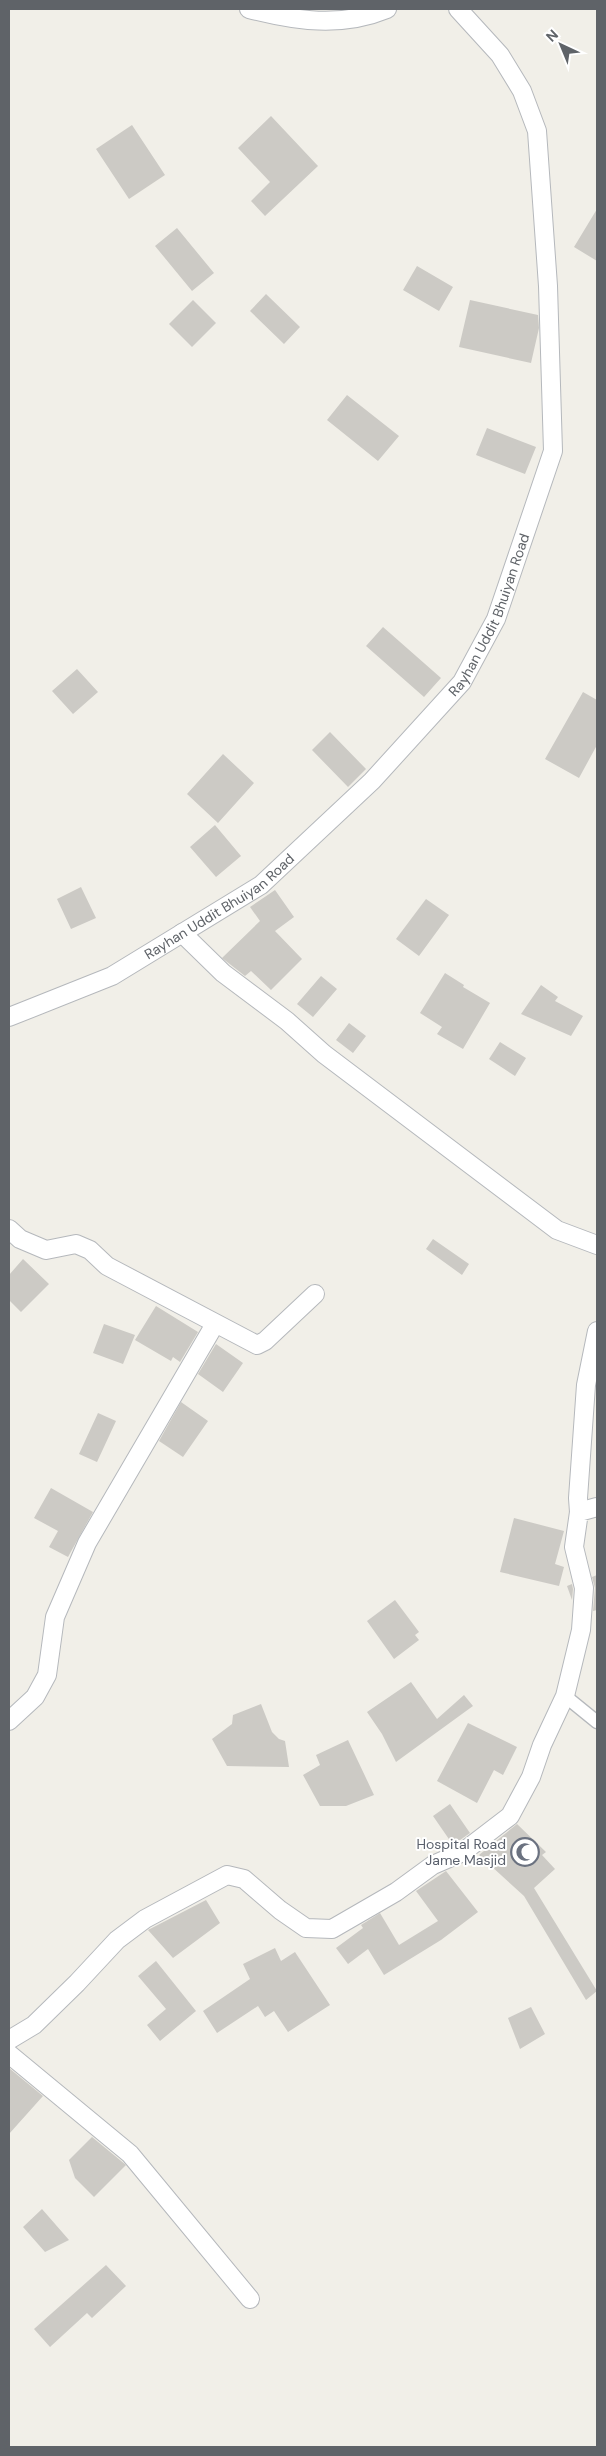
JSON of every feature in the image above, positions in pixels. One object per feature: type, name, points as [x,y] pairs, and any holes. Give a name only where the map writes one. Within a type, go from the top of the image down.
[{"type":"street","points":[[249,9],[282,17],[323,22],[366,17],[387,9]]},
{"type":"street","name":"Rayhan Uddit Bhuiyan Road","points":[[9,1017],[112,976],[261,885],[372,781],[462,682],[496,619],[553,451],[548,286],[537,131],[522,91],[500,55],[458,9]]},
{"type":"street","points":[[182,933],[223,972],[287,1021],[324,1054],[373,1092],[557,1230],[596,1244]]},
{"type":"street","points":[[9,1229],[20,1239],[46,1250],[76,1244],[90,1250],[107,1266],[257,1345],[265,1341],[315,1294]]},
{"type":"street","points":[[9,1721],[35,1697],[47,1675],[55,1617],[88,1543],[215,1324]]},
{"type":"street","points":[[9,2040],[34,2025],[117,1940],[145,1918],[226,1875],[244,1878],[280,1910],[306,1928],[332,1929],[396,1892],[433,1865],[463,1852],[510,1816],[531,1777],[542,1745],[564,1696],[581,1630],[584,1588],[574,1547],[579,1512],[578,1498],[586,1385],[597,1331]]},
{"type":"street","points":[[579,1512],[597,1507]]},
{"type":"street","points":[[564,1696],[597,1722]]},
{"type":"street","points":[[9,2054],[130,2154],[250,2299]]},
{"type":"building","points":[[271,116],[318,166],[265,216],[251,201],[270,182],[238,148]]},
{"type":"building","points":[[132,125],[165,175],[129,199],[96,149]]},
{"type":"building","points":[[597,209],[597,261],[574,247]]},
{"type":"building","points":[[177,228],[214,273],[192,291],[155,246]]},
{"type":"building","points":[[417,266],[453,287],[439,311],[403,290]]},
{"type":"building","points":[[266,294],[300,327],[284,344],[250,311]]},
{"type":"building","points":[[193,300],[216,323],[192,347],[169,324]]},
{"type":"building","points":[[470,300],[538,315],[539,328],[531,363],[459,347]]},
{"type":"building","points":[[347,395],[399,436],[378,461],[327,420]]},
{"type":"building","points":[[487,428],[536,447],[525,474],[476,455]]},
{"type":"building","points":[[383,627],[441,678],[424,697],[366,646]]},
{"type":"building","points":[[77,669],[98,692],[73,714],[52,691]]},
{"type":"building","points":[[583,692],[597,700],[597,745],[579,778],[545,759]]},
{"type":"building","points":[[330,732],[366,769],[348,787],[312,750]]},
{"type":"building","points":[[223,754],[254,783],[218,823],[187,794]]},
{"type":"building","points":[[215,825],[241,856],[216,877],[190,847]]},
{"type":"building","points":[[81,887],[96,918],[71,929],[57,899]]},
{"type":"building","points":[[275,890],[294,917],[275,931],[302,959],[271,990],[251,971],[245,976],[222,958],[260,921],[250,907]]},
{"type":"building","points":[[426,899],[449,915],[419,956],[396,939]]},
{"type":"building","points":[[445,973],[464,985],[463,987],[490,1003],[463,1049],[437,1034],[442,1027],[420,1013]]},
{"type":"building","points":[[321,976],[337,989],[313,1017],[297,1004]]},
{"type":"building","points":[[541,985],[558,997],[555,1001],[583,1016],[571,1036],[521,1014]]},
{"type":"building","points":[[349,1023],[366,1036],[353,1053],[336,1040]]},
{"type":"building","points":[[500,1042],[526,1058],[515,1076],[489,1059]]},
{"type":"building","points":[[433,1239],[469,1264],[462,1275],[426,1249]]},
{"type":"building","points":[[23,1259],[49,1284],[21,1312],[9,1300],[9,1275]]},
{"type":"building","points":[[156,1306],[198,1332],[180,1362],[173,1357],[171,1361],[135,1340]]},
{"type":"building","points":[[104,1324],[135,1335],[123,1364],[93,1353]]},
{"type":"building","points":[[216,1344],[243,1363],[223,1392],[198,1374]]},
{"type":"building","points":[[181,1402],[208,1421],[183,1457],[159,1441]]},
{"type":"building","points":[[98,1413],[116,1421],[97,1462],[79,1454]]},
{"type":"building","points":[[51,1488],[93,1512],[68,1557],[49,1547],[58,1531],[34,1518]]},
{"type":"building","points":[[514,1518],[564,1531],[555,1564],[564,1567],[559,1586],[500,1572]]},
{"type":"building","points":[[597,1575],[597,1610],[593,1611],[595,1588],[592,1577]]},
{"type":"building","points":[[572,1584],[573,1589],[572,1600],[567,1586]]},
{"type":"building","points":[[395,1600],[419,1632],[415,1635],[419,1640],[394,1659],[367,1621]]},
{"type":"building","points":[[411,1682],[437,1719],[464,1695],[473,1706],[396,1762],[382,1734],[367,1712]]},
{"type":"building","points":[[261,1704],[272,1732],[279,1739],[285,1741],[289,1767],[227,1766],[212,1739],[232,1724],[233,1715]]},
{"type":"building","points":[[468,1723],[517,1747],[503,1775],[494,1770],[477,1803],[437,1781]]},
{"type":"building","points":[[348,1740],[374,1795],[346,1806],[320,1806],[303,1775],[320,1765],[316,1755]]},
{"type":"building","points":[[450,1804],[470,1833],[453,1845],[433,1816]]},
{"type":"building","points":[[517,1824],[546,1852],[542,1855],[555,1869],[534,1888],[597,1991],[586,2000],[524,1896],[479,1855]]},
{"type":"building","points":[[446,1871],[478,1912],[441,1940],[384,1975],[368,1949],[348,1964],[336,1948],[363,1928],[361,1925],[380,1913],[399,1945],[438,1921],[416,1891]]},
{"type":"building","points":[[206,1900],[220,1923],[173,1958],[148,1930]]},
{"type":"building","points":[[275,1948],[281,1961],[295,1952],[330,2005],[288,2032],[274,2011],[265,2017],[258,2006],[217,2033],[203,2011],[250,1979],[243,1964]]},
{"type":"building","points":[[156,1961],[196,2011],[160,2041],[147,2025],[166,2009],[138,1976]]},
{"type":"building","points":[[531,2007],[545,2034],[520,2049],[508,2018]]},
{"type":"building","points":[[9,2068],[43,2096],[9,2134]]},
{"type":"building","points":[[92,2137],[126,2165],[94,2197],[75,2178],[69,2160]]},
{"type":"building","points":[[42,2209],[69,2240],[45,2252],[23,2227]]},
{"type":"building","points":[[106,2265],[126,2286],[92,2318],[87,2313],[50,2347],[34,2329]]},
{"type":"place","name":"Hospital Road Jame Masjid","points":[[525,1852]]}]
